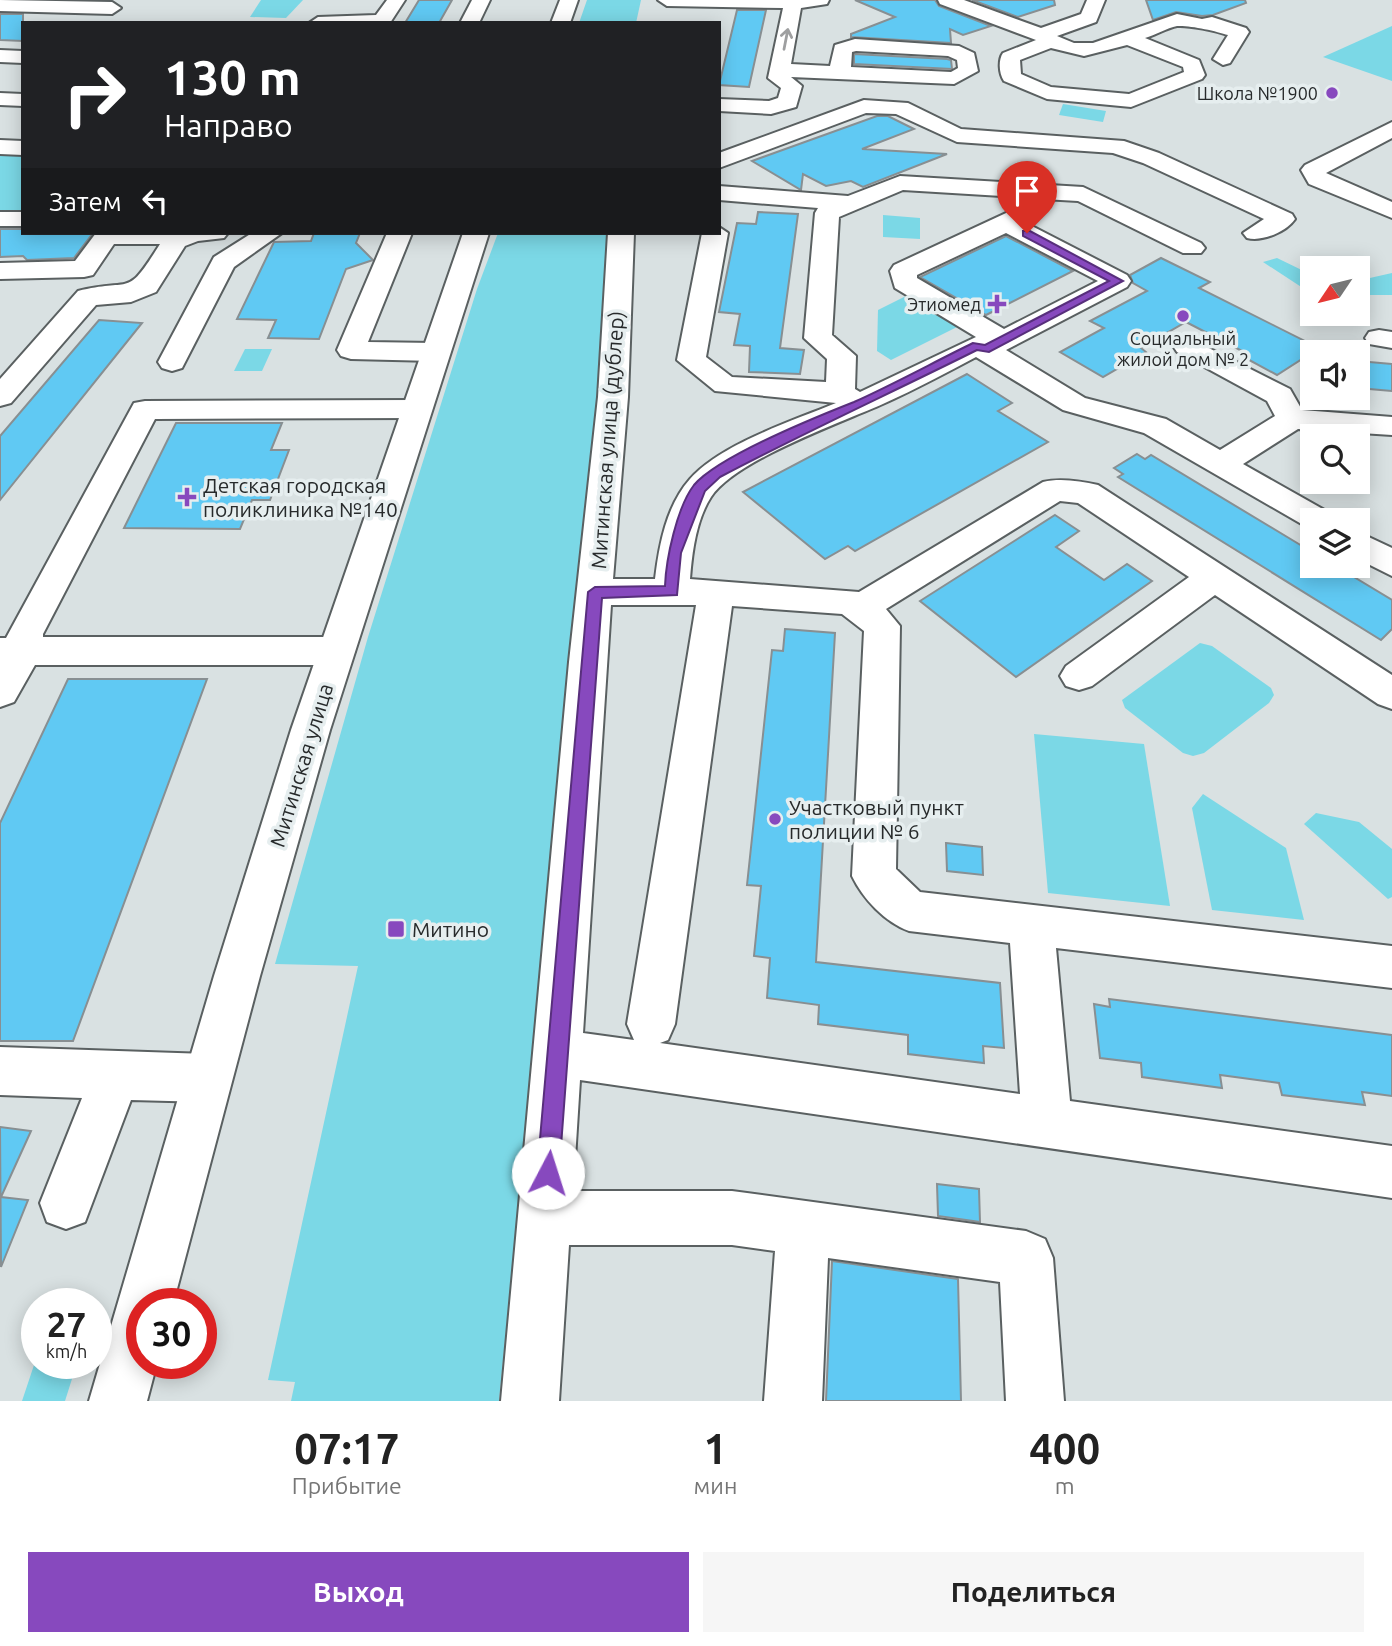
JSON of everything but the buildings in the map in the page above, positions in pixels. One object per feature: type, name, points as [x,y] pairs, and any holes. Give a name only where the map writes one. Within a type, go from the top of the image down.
[{"type":"street","points":[[382,21],[396,0]]},
{"type":"street","points":[[470,21],[481,0]]},
{"type":"street","points":[[561,21],[569,0]]},
{"type":"street","points":[[667,0],[793,3],[820,0]]},
{"type":"street","points":[[947,0],[1072,50],[1092,51],[1177,20],[1202,25],[1212,23],[1239,32],[1223,59]]},
{"type":"street","points":[[1096,0],[1089,19],[1010,57],[1012,77],[1047,93],[1131,101],[1195,75],[1192,64],[1127,38]]},
{"type":"street","points":[[710,21],[715,1]]},
{"type":"street","points":[[721,105],[771,108],[788,102],[792,86],[778,79],[793,3]]},
{"type":"street","points":[[0,5],[114,10]]},
{"type":"street","points":[[97,21],[114,10]]},
{"type":"street","points":[[0,20],[48,21]]},
{"type":"street","points":[[1189,45],[1202,25]]},
{"type":"street","points":[[780,70],[840,73],[954,78],[968,71],[967,57],[953,50],[855,45],[842,49],[840,73]]},
{"type":"street","points":[[0,56],[21,57]]},
{"type":"street","points":[[0,79],[21,80]]},
{"type":"street","points":[[0,99],[21,100]]},
{"type":"street","points":[[721,160],[864,106],[880,105],[900,108],[957,135],[1106,144],[1138,153],[1283,219],[1256,233]]},
{"type":"street","points":[[1392,130],[1313,170],[1317,179],[1392,211]]},
{"type":"street","points":[[0,147],[21,148]]},
{"type":"street","points":[[849,398],[842,356],[818,338],[827,213],[900,183],[1083,194],[1192,248]]},
{"type":"street","points":[[1030,191],[1031,210],[902,271],[904,282],[1074,404],[1155,426],[1300,511]]},
{"type":"street","points":[[721,198],[850,203]]},
{"type":"street","points":[[0,219],[21,219]]},
{"type":"street","points":[[672,592],[674,553],[699,489],[715,474],[828,415],[849,398],[977,345],[994,345],[1118,281],[1007,223]]},
{"type":"street","points":[[0,271],[84,269],[102,238],[198,235]]},
{"type":"street","points":[[172,362],[223,263],[266,235]]},
{"type":"street","name":"Митинская улица","points":[[149,1288],[207,1078],[336,651],[475,235]]},
{"type":"street","name":"Митинская улица (дублер)","points":[[530,1401],[615,361],[621,235]]},
{"type":"street","points":[[715,235],[691,360],[725,385],[849,398]]},
{"type":"street","points":[[0,397],[88,297],[131,294],[148,286],[175,241],[181,237]]},
{"type":"street","points":[[398,237],[351,350],[434,352]]},
{"type":"street","points":[[1187,346],[1279,395],[1292,419]]},
{"type":"street","points":[[0,356],[37,355]]},
{"type":"street","points":[[0,692],[12,652],[25,634],[145,410],[416,409]]},
{"type":"street","points":[[1220,464],[1292,419],[1392,426]]},
{"type":"street","points":[[861,608],[1054,490],[1086,493],[1392,694]]},
{"type":"street","points":[[1370,551],[1392,564]]},
{"type":"street","points":[[1079,676],[1214,577]]},
{"type":"street","points":[[595,592],[716,593],[848,602],[861,608],[882,626],[874,876],[909,911],[1392,967]]},
{"type":"street","points":[[651,1024],[716,593]]},
{"type":"street","points":[[12,652],[336,651]]},
{"type":"street","points":[[1031,925],[1047,1123]]},
{"type":"street","points":[[558,1053],[1392,1172]]},
{"type":"street","points":[[0,1071],[207,1078]]},
{"type":"street","points":[[66,1203],[116,1075]]},
{"type":"street","points":[[545,1218],[732,1218],[1026,1258],[1035,1401]]},
{"type":"street","points":[[793,1401],[803,1228]]},
{"type":"street","points":[[118,1401],[126,1372]]},
{"type":"shaded area","points":[[261,0],[303,0],[286,18],[250,17]]},
{"type":"shaded area","points":[[587,0],[641,0],[636,21],[580,21]]},
{"type":"shaded area","points":[[1392,26],[1392,81],[1323,57]]},
{"type":"shaded area","points":[[1063,104],[1106,111],[1103,122],[1059,115]]},
{"type":"shaded area","points":[[0,151],[21,152],[21,214],[0,214]]},
{"type":"shaded area","points":[[883,215],[920,218],[920,239],[883,237]]},
{"type":"shaded area","points":[[497,235],[609,235],[601,370],[499,1401],[291,1401],[295,1382],[268,1380],[358,966],[275,964],[368,637],[477,289]]},
{"type":"shaded area","points":[[1277,258],[1300,269],[1300,286],[1263,262]]},
{"type":"shaded area","points":[[1392,273],[1392,295],[1370,295],[1370,278]]},
{"type":"shaded area","points":[[906,296],[957,327],[891,360],[877,351],[878,310]]},
{"type":"shaded area","points":[[245,349],[272,349],[262,371],[234,371]]},
{"type":"shaded area","points":[[1200,643],[1212,646],[1271,688],[1274,695],[1269,703],[1204,753],[1193,756],[1183,753],[1125,708],[1122,700]]},
{"type":"shaded area","points":[[1034,734],[1144,744],[1170,906],[1048,893]]},
{"type":"shaded area","points":[[1203,794],[1286,848],[1304,920],[1212,910],[1192,808]]},
{"type":"shaded area","points":[[1316,813],[1359,822],[1392,849],[1392,897],[1388,899],[1304,824]]},
{"type":"shaded area","points":[[29,1379],[72,1379],[65,1401],[22,1401]]},
{"type":"place","name":"Школа №1900","points":[[1332,93]]},
{"type":"place","name":"Этиомед","points":[[997,304]]},
{"type":"place","name":"Социальный жилой дом № 2","points":[[1183,316]]},
{"type":"place","name":"Детская городская поликлиника №140","points":[[187,497]]},
{"type":"place","name":"Участковый пункт полиции № 6","points":[[775,819]]},
{"type":"place","name":"Митино","points":[[396,929]]},
{"type":"route","points":[[548,1173],[595,592],[672,592],[674,553],[699,489],[715,474],[828,415],[858,404],[977,345],[985,350],[1118,281],[1027,233]]}]
